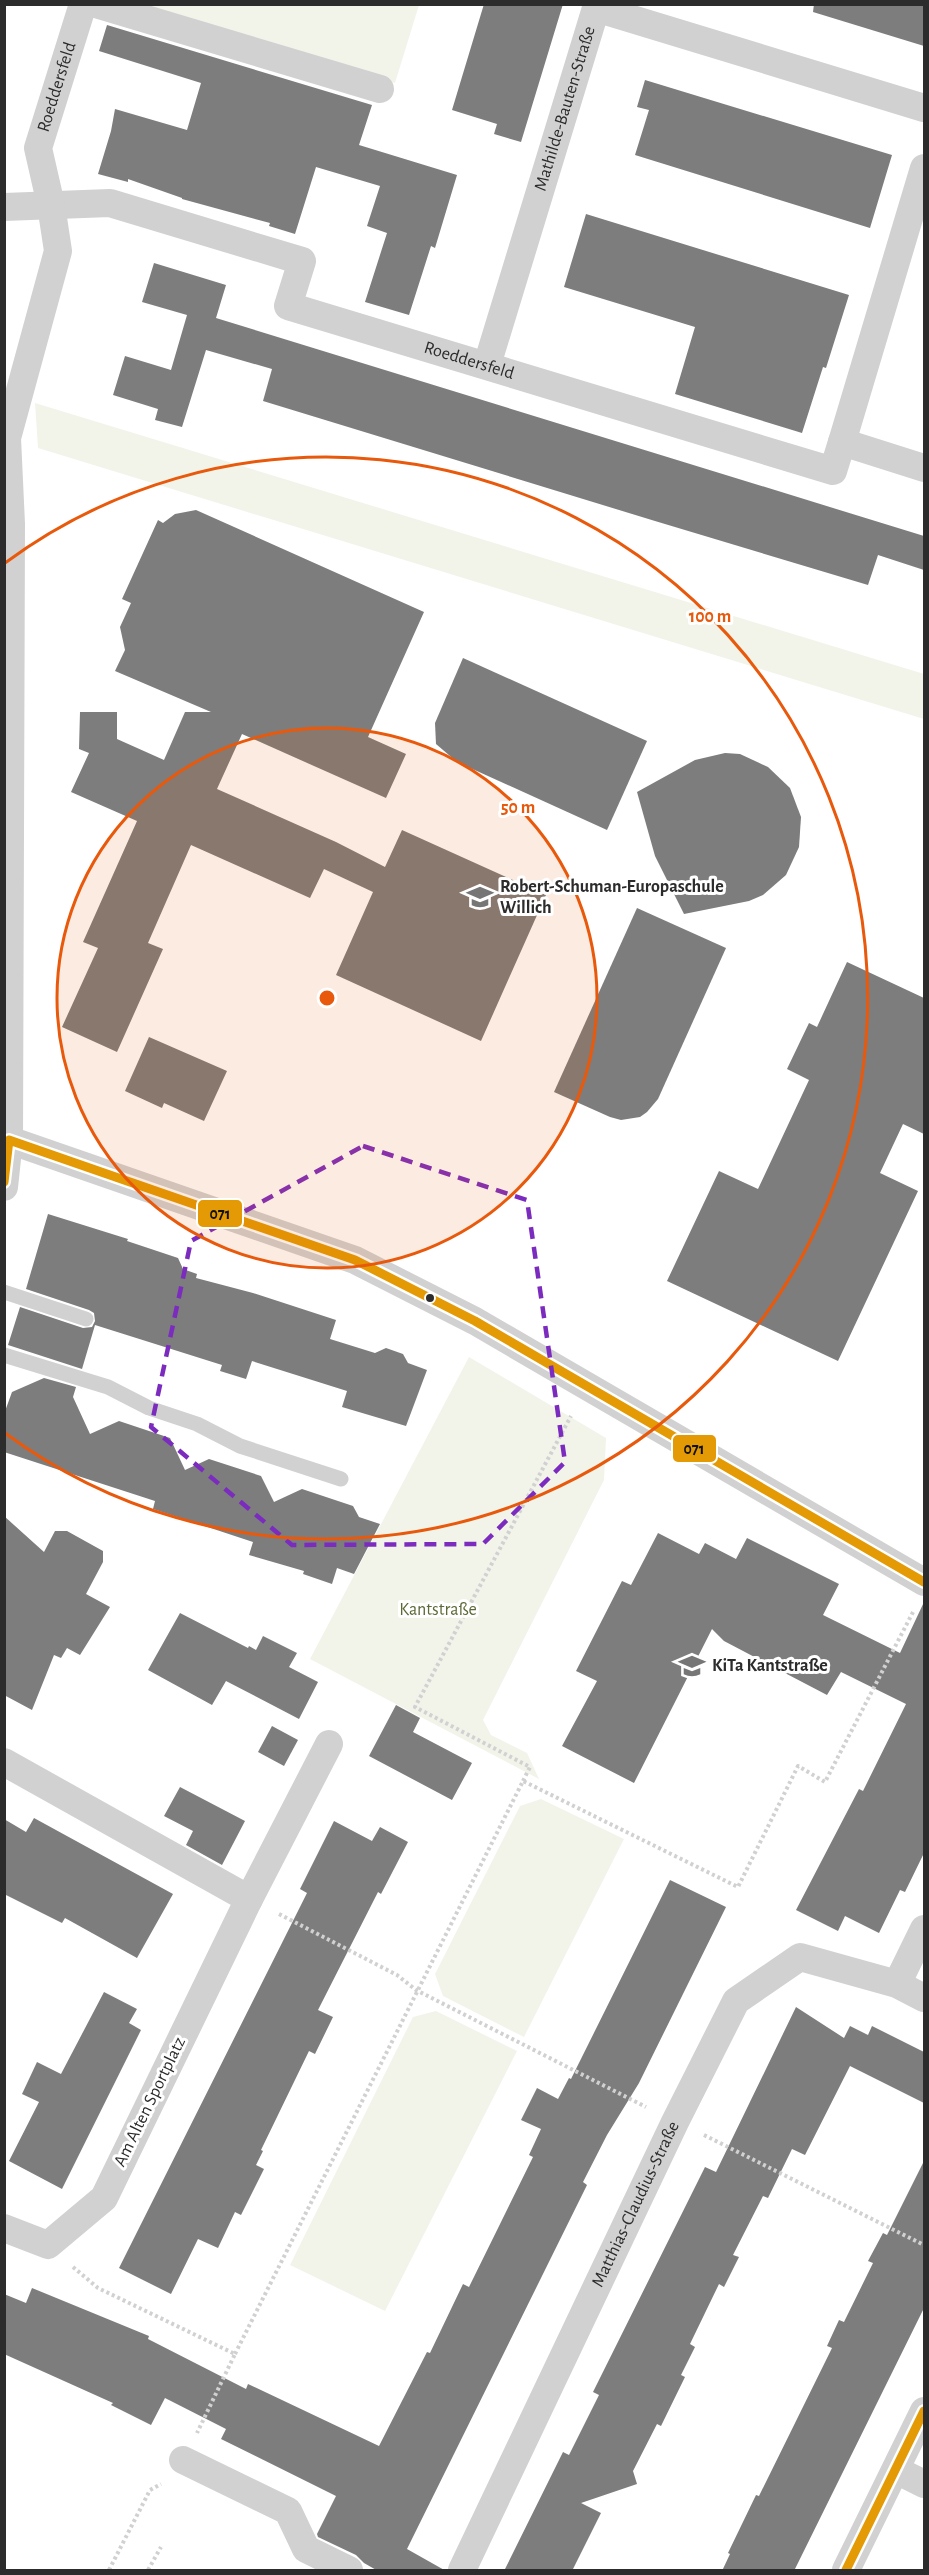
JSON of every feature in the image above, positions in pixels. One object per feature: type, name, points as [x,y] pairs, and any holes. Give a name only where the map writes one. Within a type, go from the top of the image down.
[{"type":"street","name":"Roeddersfeld","points":[[4,1187],[9,1140],[7,840],[11,524],[7,438],[58,250],[38,148],[83,4]]},
{"type":"street","points":[[96,4],[380,89]]},
{"type":"street","name":"Mathilde-Bauten-Straße","points":[[487,365],[596,8],[924,108]]},
{"type":"street","points":[[924,168],[916,228],[842,442],[924,468]]},
{"type":"street","name":"Roeddersfeld","points":[[4,207],[110,203],[302,261],[288,306],[833,471],[842,442]]},
{"type":"street","points":[[9,1140],[355,1260],[475,1321],[587,1385],[920,1594]]},
{"type":"street","name":"Am Alten Sportplatz","points":[[48,2245],[104,2198],[249,1899],[329,1744]]},
{"type":"street","points":[[4,1762],[249,1899]]},
{"type":"street","points":[[897,1984],[924,1929]]},
{"type":"street","name":"Matthias-Claudius-Straße","points":[[462,2571],[675,2122],[736,2001],[800,1957],[897,1984],[924,1998]]},
{"type":"street","points":[[4,2228],[48,2245]]},
{"type":"street","points":[[846,2571],[924,2411]]},
{"type":"street","points":[[183,2460],[288,2511],[306,2549],[349,2571]]},
{"type":"street","points":[[896,2470],[924,2484]]},
{"type":"lane","points":[[4,1292],[86,1319]]},
{"type":"lane","points":[[4,1354],[108,1387],[149,1408],[197,1424],[240,1446],[341,1479]]},
{"type":"path","points":[[235,2354],[530,1767],[415,1707],[587,1385]]},
{"type":"path","points":[[523,1781],[738,1887],[798,1766],[825,1782],[920,1594]]},
{"type":"path","points":[[249,1899],[397,1975],[417,1990]]},
{"type":"path","points":[[48,2245],[98,2288],[222,2349]]},
{"type":"path","points":[[148,2571],[161,2547]]},
{"type":"highlighted area","points":[[363,1146],[527,1200],[565,1462],[483,1544],[292,1545],[151,1427],[191,1241]]},
{"type":"green space","points":[[136,5],[419,5],[395,83]]},
{"type":"green space","points":[[35,403],[924,674],[924,719],[38,448]]},
{"type":"green space","name":"Kantstraße","points":[[469,1357],[606,1438],[604,1480],[483,1720],[491,1735],[527,1753],[539,1779],[310,1659]]},
{"type":"green space","points":[[541,1799],[624,1839],[524,2037],[443,1996],[435,1974],[520,1806]]},
{"type":"green space","points":[[436,2011],[517,2051],[385,2311],[290,2265],[413,2017]]},
{"type":"building","points":[[484,4],[563,4],[521,142],[494,134],[497,124],[452,110]]},
{"type":"building","points":[[814,4],[924,4],[924,46],[813,12]]},
{"type":"building","points":[[107,25],[372,105],[359,145],[457,175],[435,248],[431,246],[409,315],[365,302],[387,233],[367,226],[380,186],[316,167],[295,234],[269,226],[270,223],[182,199],[128,179],[128,182],[98,174],[115,109],[187,130],[201,83],[99,51]]},
{"type":"building","points":[[645,80],[892,155],[870,228],[635,155],[649,110],[637,107]]},
{"type":"building","points":[[586,214],[849,295],[802,433],[675,394],[695,327],[564,287]]},
{"type":"building","points":[[154,263],[226,285],[216,318],[924,536],[924,570],[878,555],[868,585],[263,401],[272,369],[206,350],[182,427],[155,420],[158,409],[113,395],[125,356],[171,370],[187,315],[142,302]]},
{"type":"building","points":[[196,510],[424,612],[368,737],[406,754],[386,798],[242,734],[217,789],[336,842],[385,867],[402,830],[546,895],[481,1041],[336,975],[373,892],[324,869],[310,898],[191,845],[148,943],[163,949],[117,1052],[62,1027],[98,948],[83,942],[137,821],[71,792],[89,753],[79,749],[80,712],[117,712],[117,739],[164,760],[185,712],[211,712],[115,671],[125,650],[120,627],[131,603],[122,599],[158,520],[163,523],[175,514]]},
{"type":"building","points":[[463,658],[647,741],[607,830],[457,762],[436,744],[435,723]]},
{"type":"building","points":[[725,753],[740,754],[768,767],[790,788],[801,817],[799,847],[786,875],[763,895],[749,901],[684,914],[655,856],[637,792],[695,760]]},
{"type":"building","points":[[637,908],[726,948],[658,1099],[640,1117],[621,1120],[554,1092]]},
{"type":"building","points":[[847,962],[924,998],[924,1134],[903,1124],[880,1173],[918,1191],[838,1361],[667,1281],[719,1171],[758,1189],[809,1080],[787,1069],[809,1023],[817,1027]]},
{"type":"building","points":[[149,1037],[227,1071],[204,1121],[164,1103],[162,1108],[125,1091]]},
{"type":"building","points":[[48,1214],[128,1239],[127,1241],[178,1258],[183,1269],[197,1274],[196,1278],[253,1293],[336,1320],[330,1339],[375,1353],[386,1348],[403,1354],[408,1363],[427,1370],[406,1426],[342,1407],[347,1391],[252,1361],[246,1379],[220,1371],[222,1365],[95,1325],[82,1369],[8,1345],[20,1307],[83,1328],[92,1327],[95,1321],[94,1313],[89,1310],[26,1289]]},
{"type":"building","points":[[44,1378],[76,1387],[73,1397],[90,1434],[119,1421],[170,1438],[185,1470],[209,1459],[261,1476],[274,1502],[302,1489],[353,1506],[359,1517],[380,1524],[354,1574],[337,1568],[332,1584],[303,1574],[304,1571],[249,1555],[253,1542],[153,1509],[155,1501],[4,1452],[4,1414],[12,1392]]},
{"type":"building","points":[[4,1516],[44,1552],[55,1531],[67,1531],[103,1551],[103,1562],[86,1594],[110,1607],[80,1655],[67,1648],[61,1658],[54,1655],[32,1710],[4,1695]]},
{"type":"building","points":[[658,1533],[699,1554],[705,1543],[736,1559],[747,1538],[839,1584],[823,1615],[900,1653],[924,1602],[924,1853],[905,1892],[900,1890],[879,1933],[845,1916],[838,1931],[796,1910],[859,1789],[863,1791],[906,1704],[841,1672],[827,1695],[724,1641],[712,1629],[634,1783],[562,1746],[597,1681],[576,1671],[622,1581],[631,1585]]},
{"type":"building","points":[[180,1613],[248,1648],[249,1646],[256,1650],[263,1636],[297,1653],[289,1667],[318,1682],[299,1719],[226,1681],[212,1705],[148,1670]]},
{"type":"building","points":[[396,1705],[420,1718],[413,1732],[472,1763],[452,1800],[369,1756]]},
{"type":"building","points":[[272,1726],[298,1740],[284,1766],[258,1752]]},
{"type":"building","points":[[180,1787],[245,1821],[222,1865],[186,1845],[193,1831],[164,1816]]},
{"type":"building","points":[[34,1818],[173,1894],[137,1958],[65,1918],[62,1923],[4,1894],[4,1819],[26,1832]]},
{"type":"building","points":[[334,1821],[372,1841],[380,1827],[408,1842],[381,1894],[378,1892],[318,2010],[333,2017],[315,2054],[309,2051],[261,2150],[263,2151],[256,2165],[264,2169],[241,2215],[235,2212],[218,2248],[198,2239],[171,2294],[119,2268],[307,1893],[300,1889]]},
{"type":"building","points":[[670,1880],[726,1907],[639,2083],[607,2135],[583,2182],[587,2185],[407,2549],[446,2571],[378,2571],[356,2555],[318,2537],[317,2534],[336,2496],[221,2439],[226,2429],[165,2398],[151,2425],[111,2405],[113,2403],[4,2354],[4,2294],[26,2303],[32,2288],[149,2336],[148,2339],[246,2389],[248,2384],[379,2446],[427,2352],[430,2353],[463,2284],[469,2287],[533,2157],[529,2155],[541,2129],[521,2120],[537,2088],[558,2099],[569,2078],[571,2079]]},
{"type":"building","points":[[104,1992],[137,2009],[129,2023],[141,2030],[62,2189],[9,2161],[39,2102],[22,2094],[37,2062],[61,2074]]},
{"type":"building","points":[[796,2007],[844,2038],[850,2026],[868,2035],[872,2026],[924,2052],[924,2103],[850,2066],[805,2155],[792,2149],[768,2198],[763,2196],[733,2255],[739,2257],[724,2287],[719,2284],[690,2344],[695,2347],[681,2375],[685,2377],[661,2426],[657,2424],[633,2471],[637,2484],[581,2503],[601,2513],[572,2571],[504,2571],[563,2452],[569,2455],[599,2395],[593,2392],[705,2167],[716,2172]]},
{"type":"building","points":[[924,2161],[924,2308],[794,2571],[722,2571],[730,2554],[728,2553],[756,2495],[759,2496],[832,2348],[827,2346],[839,2320],[844,2322],[873,2263],[868,2261],[883,2233],[887,2235]]},
{"type":"transit line","name":"071","points":[[4,1182],[9,1140],[355,1260],[475,1321],[924,1582]]},
{"type":"transit line","name":"071","points":[[846,2570],[924,2411]]},
{"type":"place","name":"Robert-Schuman-Europaschule Willich","points":[[480,897]]},
{"type":"place","name":"KiTa Kantstraße","points":[[692,1666]]}]
